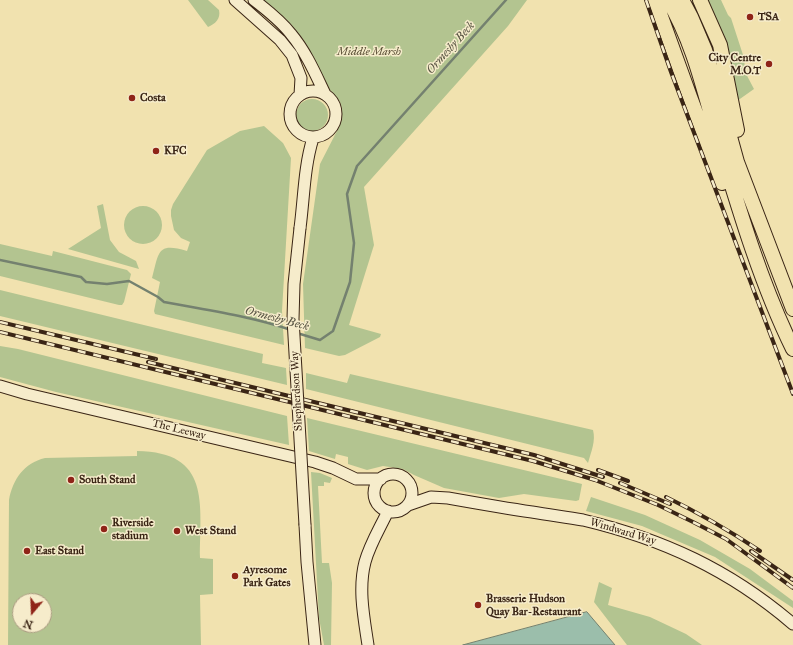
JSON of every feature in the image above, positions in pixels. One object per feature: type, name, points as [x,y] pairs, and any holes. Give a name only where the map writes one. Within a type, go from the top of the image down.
[{"type":"highway","points":[[656,0],[736,221],[761,271]]},
{"type":"highway","points":[[668,0],[677,14],[691,46],[724,160],[761,271],[793,349]]},
{"type":"highway","points":[[682,0],[705,50],[737,162],[793,309]]},
{"type":"highway","points":[[700,0],[720,45],[738,138],[760,222]]},
{"type":"street","points":[[235,0],[275,35],[292,55],[301,78],[300,95]]},
{"type":"street","points":[[254,0],[274,16],[291,33],[314,68],[326,94],[333,102],[337,110],[336,120],[333,127],[327,133],[314,138],[301,134],[295,129],[290,120],[291,107],[295,100],[307,91],[319,91],[326,94]]},
{"type":"street","name":"Shepherdson Way","points":[[314,138],[309,150],[306,171],[294,284],[294,319],[304,525],[315,645]]},
{"type":"street","name":"The Leeway","points":[[0,386],[34,396],[315,462],[333,468],[356,479],[375,498]]},
{"type":"street","points":[[408,505],[412,494],[410,484],[404,477],[398,474],[392,474],[381,478],[374,491],[375,498],[378,504],[388,511],[399,511],[408,505],[431,496]]},
{"type":"street","name":"The Leeway","points":[[356,479],[381,478]]},
{"type":"street","name":"Windward Way","points":[[410,484],[431,496],[581,520],[644,537],[674,549],[724,574],[771,604],[793,624]]},
{"type":"street","points":[[368,645],[362,597],[363,580],[368,555],[388,511]]},
{"type":"green space","points":[[188,0],[208,0],[219,10],[217,21],[208,27]]},
{"type":"green space","name":"Middle Marsh","points":[[261,0],[527,0],[508,26],[364,187],[374,245],[349,325],[381,334],[380,337],[345,355],[339,356],[305,348],[303,284],[320,164],[339,127],[342,119],[342,110],[340,102]]},
{"type":"green space","points":[[705,0],[721,0],[731,18],[744,58],[744,70],[754,89],[737,101]]},
{"type":"green space","points":[[309,99],[315,99],[325,106],[328,115],[327,121],[321,128],[315,131],[309,131],[299,124],[296,118],[296,112],[303,102]]},
{"type":"green space","points":[[264,126],[283,143],[291,158],[282,311],[284,345],[155,314],[154,311],[160,282],[152,278],[158,256],[161,251],[170,248],[187,251],[190,242],[181,238],[174,230],[171,216],[173,204],[207,150],[240,131]]},
{"type":"green space","points":[[103,204],[110,240],[119,252],[136,261],[139,269],[68,249],[101,228],[97,206]]},
{"type":"green space","points":[[143,206],[153,209],[159,215],[162,225],[159,235],[153,241],[143,244],[133,241],[127,235],[124,225],[127,215],[133,209]]},
{"type":"green space","points":[[0,244],[52,256],[53,251],[127,270],[131,274],[124,302],[122,305],[119,305],[0,276]]},
{"type":"green space","points":[[0,290],[263,354],[262,363],[286,368],[287,385],[0,316]]},
{"type":"green space","points":[[0,346],[18,349],[287,416],[289,445],[56,392],[0,377]]},
{"type":"green space","points":[[306,373],[347,383],[350,374],[593,430],[594,442],[592,451],[588,463],[584,458],[306,389]]},
{"type":"green space","points":[[307,418],[582,484],[579,500],[576,501],[524,494],[499,498],[444,488],[403,469],[383,466],[367,470],[348,464],[348,457],[336,454],[335,459],[309,451]]},
{"type":"green space","name":"Riverside stadium","points":[[137,451],[161,454],[178,460],[189,471],[196,484],[200,500],[200,558],[213,559],[213,594],[200,595],[201,645],[8,645],[9,500],[13,485],[25,468],[38,460],[45,458],[137,456]]},
{"type":"green space","points":[[311,472],[320,473],[332,478],[330,483],[324,482],[324,486],[318,486],[322,563],[329,563],[332,583],[331,645],[324,645],[319,618]]},
{"type":"green space","points":[[591,497],[645,515],[700,540],[750,569],[793,601],[793,608],[715,557],[642,526],[586,511]]},
{"type":"green space","points":[[599,582],[612,588],[608,605],[650,617],[686,634],[702,645],[627,645],[594,602]]},
{"type":"shaded area","points":[[587,612],[615,645],[463,645]]},
{"type":"waterway","name":"Ormesby Beck","points":[[297,333],[320,340],[333,331],[350,282],[354,243],[347,194],[357,166],[506,0]]},
{"type":"waterway","name":"Ormesby Beck","points":[[0,260],[81,277],[86,282],[107,284],[129,281],[158,297],[164,302],[244,317],[291,330]]},
{"type":"railway","points":[[646,0],[671,72],[793,394]]},
{"type":"railway","points":[[0,322],[156,359]]},
{"type":"railway","points":[[0,332],[533,461],[595,480],[658,505],[726,539],[793,588]]},
{"type":"railway","points":[[148,362],[534,455],[603,477]]},
{"type":"railway","points":[[598,470],[628,481]]},
{"type":"railway","points":[[620,483],[670,504]]},
{"type":"railway","points":[[666,497],[714,522],[760,551]]},
{"type":"railway","points":[[751,551],[793,580]]},
{"type":"place","name":"TSA","points":[[750,17]]},
{"type":"place","name":"City Centre M.O.T","points":[[769,64]]},
{"type":"place","name":"Costa","points":[[132,98]]},
{"type":"place","name":"KFC","points":[[156,151]]},
{"type":"place","name":"South Stand","points":[[71,480]]},
{"type":"place","name":"Riverside stadium","points":[[104,529]]},
{"type":"place","name":"West Stand","points":[[177,531]]},
{"type":"place","name":"East Stand","points":[[27,551]]},
{"type":"place","name":"Ayresome Park Gates","points":[[235,576]]},
{"type":"place","name":"Brasserie Hudson Quay Bar-Restaurant","points":[[478,605]]}]
